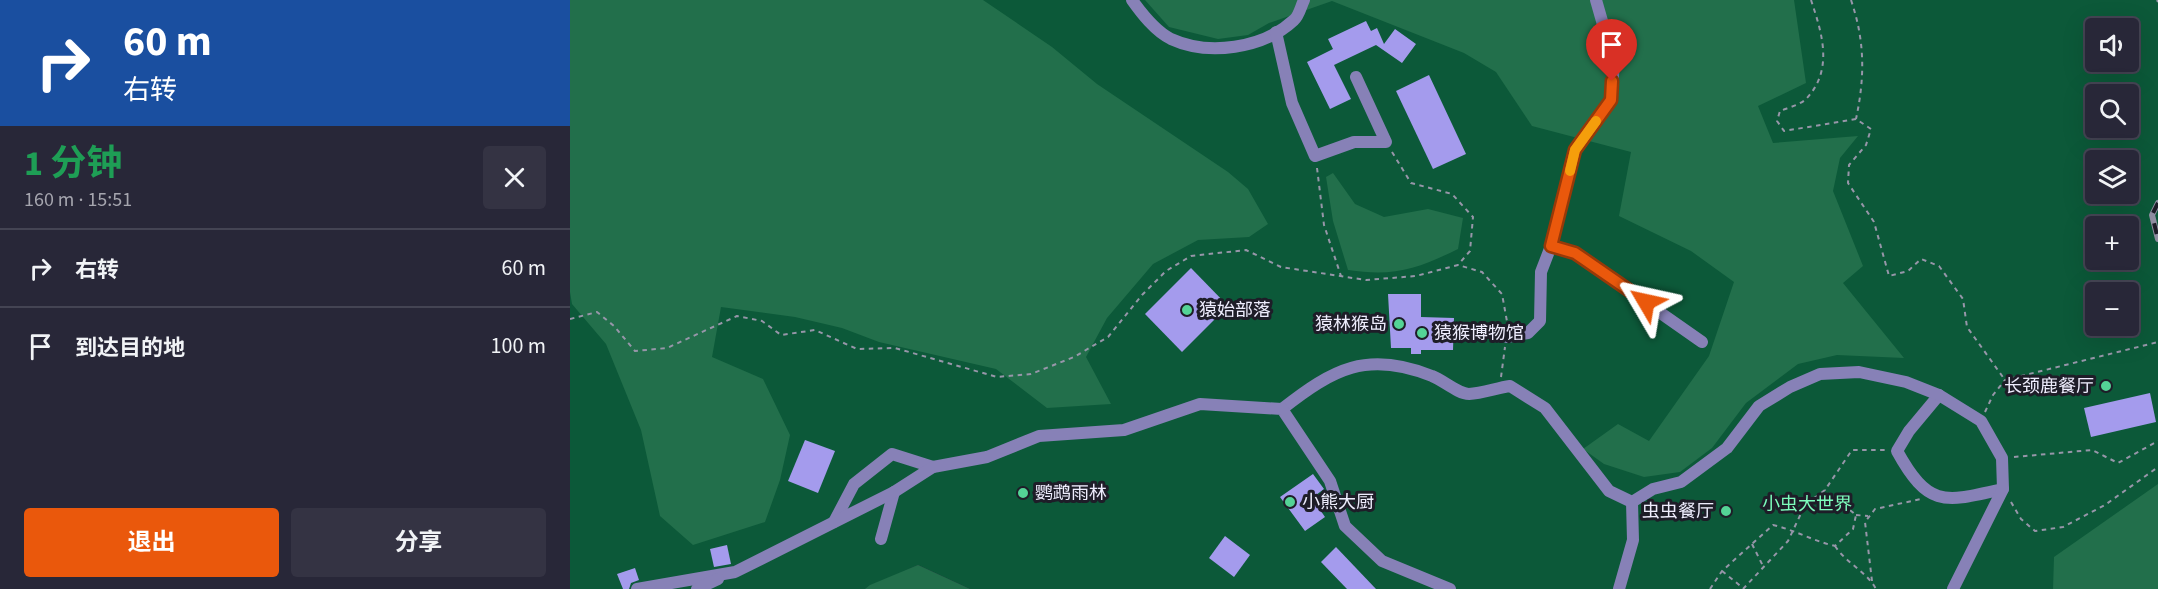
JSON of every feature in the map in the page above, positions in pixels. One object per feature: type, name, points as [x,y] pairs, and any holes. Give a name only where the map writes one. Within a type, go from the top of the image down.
[{"type":"street","points":[[1132,0],[1148,21],[1170,38],[1202,49],[1244,45],[1276,32],[1295,19],[1304,0]]},
{"type":"street","points":[[1507,337],[1528,333],[1540,321],[1541,272],[1551,246],[1575,150],[1611,100],[1614,63],[1596,0]]},
{"type":"street","points":[[1276,32],[1292,102],[1315,156],[1354,142],[1386,142],[1356,77]]},
{"type":"street","points":[[1551,246],[1575,253],[1702,342]]},
{"type":"street","points":[[698,589],[894,492],[933,467],[987,457],[1039,436],[1124,430],[1200,404],[1282,410],[1318,382],[1355,365],[1386,364],[1432,376],[1467,394],[1510,386],[1545,408],[1610,491],[1632,502]]},
{"type":"street","points":[[1632,502],[1653,489],[1681,482],[1727,448],[1759,406],[1790,387],[1820,374],[1859,372],[1906,382],[1939,396],[1981,421],[2002,458],[2003,489],[1953,589]]},
{"type":"street","points":[[1939,396],[1910,431],[1898,451],[1912,478],[1934,496],[1957,500],[2003,489]]},
{"type":"street","points":[[1282,410],[1330,481],[1345,526],[1382,561],[1450,589]]},
{"type":"street","points":[[834,522],[854,484],[892,454],[933,467]]},
{"type":"street","points":[[881,539],[894,492]]},
{"type":"street","points":[[1619,589],[1633,540],[1632,502]]},
{"type":"street","points":[[637,589],[735,572]]},
{"type":"path","points":[[1811,0],[1824,42],[1821,73],[1805,100],[1780,111],[1778,122],[1784,131],[1856,119],[1870,129],[1866,145],[1849,165],[1848,183],[1874,222],[1889,276],[1908,271],[1921,259],[1939,266],[1963,299],[1967,327],[2005,380]]},
{"type":"path","points":[[1851,0],[1859,25],[1863,83],[1856,119]]},
{"type":"path","points":[[1386,142],[1411,183],[1452,194],[1473,217],[1470,251],[1458,265]]},
{"type":"path","points":[[1315,156],[1324,225],[1341,276]]},
{"type":"path","points":[[570,319],[597,312],[614,326],[635,351],[667,348],[737,316],[762,321],[781,335],[815,330],[857,349],[895,348],[997,377],[1031,374],[1074,357],[1108,337],[1142,295],[1166,271],[1191,256],[1246,250],[1281,267],[1366,280],[1416,276],[1458,265],[1482,272],[1502,294],[1509,329],[1499,388]]},
{"type":"path","points":[[1981,421],[1994,395],[2005,380],[2158,342]]},
{"type":"path","points":[[2002,458],[2092,450],[2118,463],[2158,441]]},
{"type":"path","points":[[1722,571],[1743,589],[1788,541],[1805,505],[1825,490],[1852,450],[1869,448],[1898,451]]},
{"type":"path","points":[[2003,489],[2021,519],[2035,531],[2063,527],[2105,505],[2158,466]]},
{"type":"path","points":[[1825,490],[1856,515],[1869,516]]},
{"type":"path","points":[[1876,589],[1872,581],[1865,522],[1875,509],[1934,496]]},
{"type":"path","points":[[1835,546],[1854,529],[1856,515]]},
{"type":"path","points":[[1710,589],[1722,571],[1773,525],[1794,530],[1817,542],[1835,546],[1844,559],[1872,581]]},
{"type":"path","points":[[1752,544],[1763,566]]},
{"type":"green space","name":"小虫大世界","points":[[570,0],[2158,0],[2158,589],[970,589],[918,565],[865,589],[570,589]]},
{"type":"green space","points":[[570,0],[983,0],[1052,47],[1097,84],[1228,172],[1248,189],[1268,224],[1249,237],[1198,240],[1153,264],[1107,318],[1086,357],[1111,404],[1047,408],[996,369],[879,342],[842,328],[795,317],[721,307],[712,357],[763,379],[790,435],[780,480],[765,522],[693,545],[660,516],[641,430],[606,344],[572,304],[570,292]]},
{"type":"green space","points":[[1145,0],[1794,0],[1806,83],[1758,106],[1773,143],[1858,136],[1840,158],[1833,191],[1863,266],[1843,283],[1904,358],[1837,355],[1798,364],[1746,403],[1712,448],[1680,472],[1644,477],[1604,464],[1583,449],[1618,424],[1649,441],[1709,356],[1734,282],[1691,251],[1619,216],[1631,152],[1532,126],[1496,72],[1464,53],[1332,1],[1269,23],[1248,35],[1218,39],[1169,27]]},
{"type":"green space","points":[[1333,173],[1355,204],[1384,217],[1428,209],[1463,218],[1458,249],[1405,270],[1364,272],[1348,270],[1333,221],[1326,177]]},
{"type":"green space","points":[[2158,484],[2158,589],[2053,589],[2054,557]]},
{"type":"green space","points":[[918,565],[970,589],[865,589],[870,585]]},
{"type":"building","points":[[1366,21],[1371,31],[1377,28],[1384,44],[1395,29],[1416,44],[1402,63],[1376,45],[1334,65],[1351,99],[1330,109],[1307,62],[1333,49],[1328,39]]},
{"type":"building","points":[[1429,75],[1466,154],[1433,169],[1396,91]]},
{"type":"building","name":"猿始部落","points":[[1191,268],[1228,306],[1182,352],[1145,314]]},
{"type":"building","name":"猿猴博物馆","points":[[1388,294],[1421,294],[1421,317],[1454,318],[1453,350],[1421,350],[1421,354],[1411,354],[1411,348],[1391,348]]},
{"type":"building","points":[[2150,393],[2156,422],[2091,437],[2084,408]]},
{"type":"building","points":[[805,440],[835,451],[818,493],[788,481]]},
{"type":"building","points":[[1313,474],[1324,489],[1312,498],[1325,517],[1305,531],[1280,497]]},
{"type":"building","points":[[1225,536],[1250,555],[1234,577],[1209,558]]},
{"type":"building","points":[[727,545],[731,564],[714,567],[710,549]]},
{"type":"building","points":[[1336,547],[1376,589],[1347,589],[1321,562]]},
{"type":"building","points":[[635,568],[639,580],[631,583],[629,589],[623,589],[617,574]]},
{"type":"railway","points":[[2158,203],[2152,215],[2158,239]]},
{"type":"slow traffic","points":[[1570,171],[1575,150],[1596,121]]},
{"type":"place","name":"猿始部落","points":[[1187,310]]},
{"type":"place","name":"猿林猴岛","points":[[1399,324]]},
{"type":"place","name":"猿猴博物馆","points":[[1422,333]]},
{"type":"place","name":"长颈鹿餐厅","points":[[2106,386]]},
{"type":"place","name":"鹦鹉雨林","points":[[1023,493]]},
{"type":"place","name":"小熊大厨","points":[[1290,502]]},
{"type":"place","name":"虫虫餐厅","points":[[1726,511]]},
{"type":"route","points":[[1612,81],[1611,100],[1575,150],[1551,246],[1575,253],[1646,302]]}]
